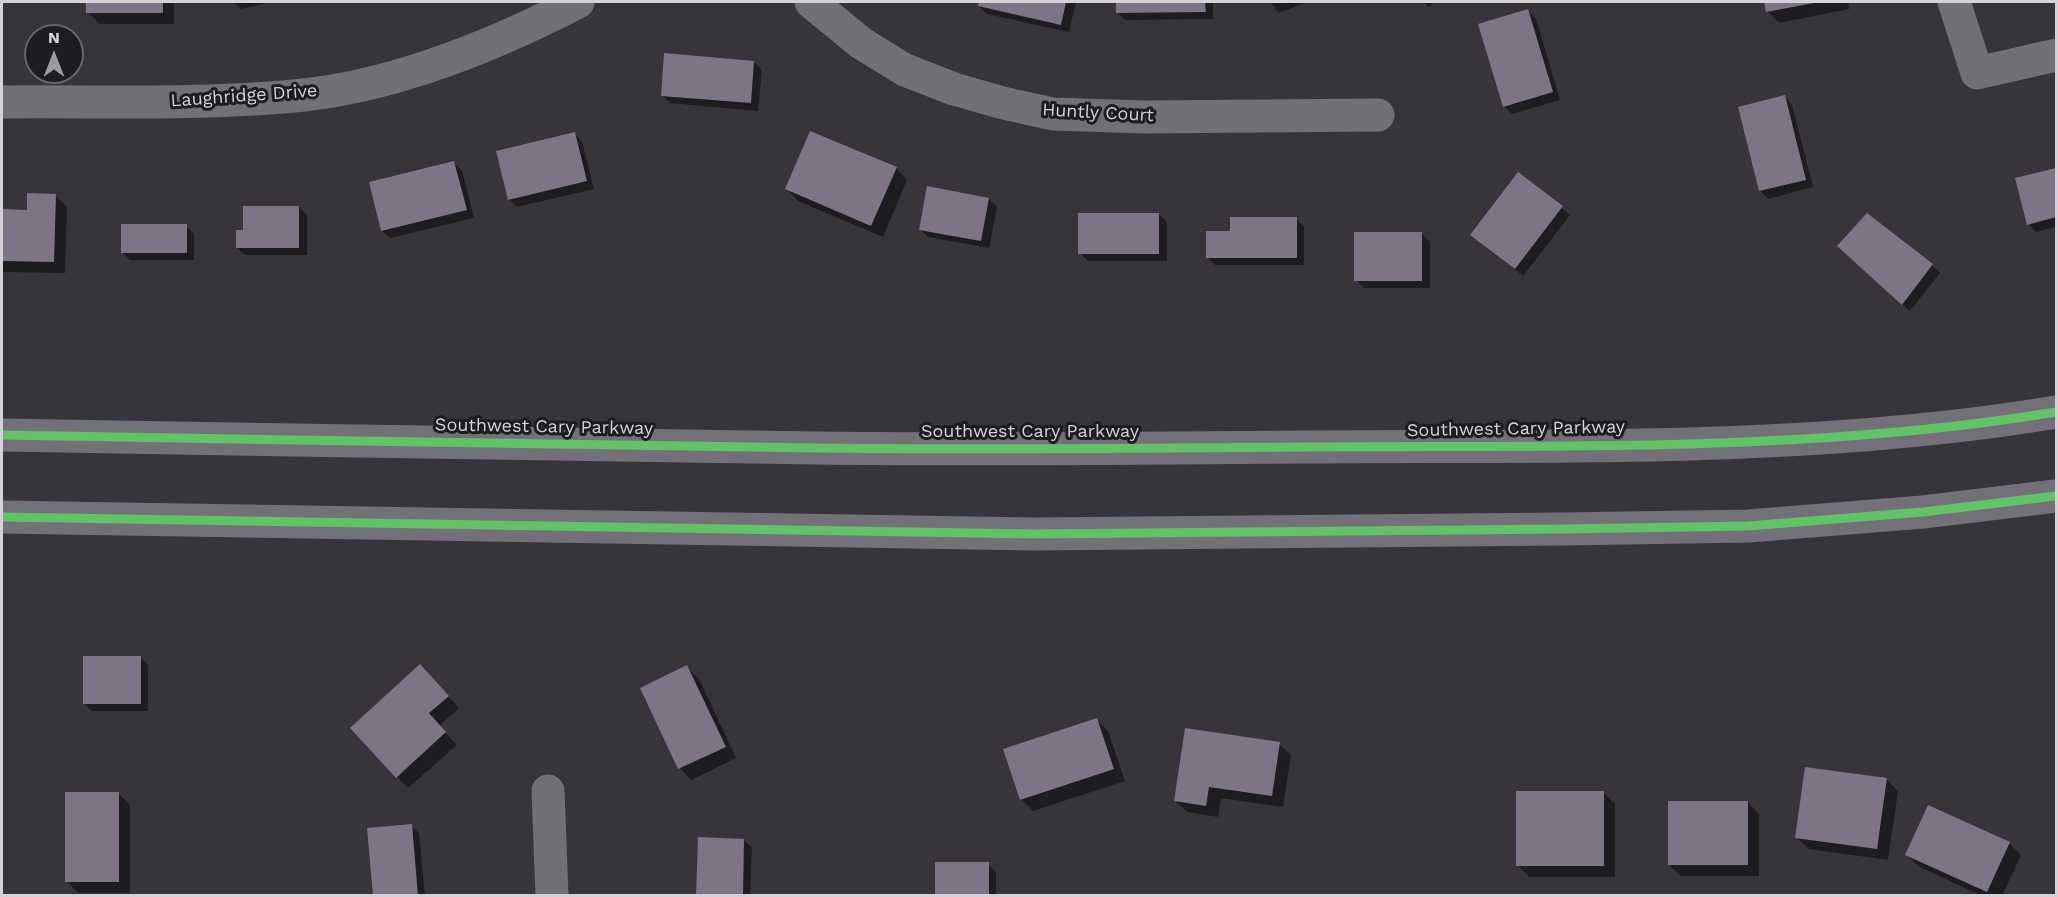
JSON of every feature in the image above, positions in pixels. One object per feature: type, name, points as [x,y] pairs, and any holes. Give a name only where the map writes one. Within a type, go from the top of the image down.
[{"type":"main road","name":"Southwest Cary Parkway","points":[[2,435],[829,448],[1533,446],[1714,443],[1859,434],[2005,421],[2056,412]]},
{"type":"main road","points":[[2,517],[1034,534],[1564,529],[1760,525],[1923,512],[2056,496]]},
{"type":"street","name":"Laughridge Drive","points":[[2,102],[196,101],[295,96],[401,75],[498,40],[578,2]]},
{"type":"street","name":"Huntly Court","points":[[811,2],[861,43],[905,70],[1003,104],[1043,112],[1145,117],[1378,115]]},
{"type":"street","points":[[1954,2],[1977,73],[2056,55]]},
{"type":"street","points":[[548,791],[552,896]]},
{"type":"building","points":[[86,2],[163,2],[163,13],[86,13]]},
{"type":"building","points":[[979,2],[1066,2],[1061,25],[978,6]]},
{"type":"building","points":[[1116,2],[1205,2],[1206,12],[1116,13]]},
{"type":"building","points":[[1764,2],[1814,2],[1814,3],[1766,12]]},
{"type":"building","points":[[1528,9],[1553,92],[1503,107],[1478,24]]},
{"type":"building","points":[[664,53],[754,61],[751,103],[661,96]]},
{"type":"building","points":[[1785,95],[1806,180],[1759,191],[1738,107]]},
{"type":"building","points":[[810,131],[897,167],[871,226],[785,189]]},
{"type":"building","points":[[575,132],[587,181],[508,200],[496,151]]},
{"type":"building","points":[[454,161],[467,210],[381,231],[369,182]]},
{"type":"building","points":[[2056,168],[2056,217],[2027,225],[2015,178]]},
{"type":"building","points":[[1518,172],[1563,206],[1515,269],[1470,235]]},
{"type":"building","points":[[927,186],[989,198],[981,241],[919,230]]},
{"type":"building","points":[[27,193],[56,194],[54,262],[2,261],[2,209],[27,210]]},
{"type":"building","points":[[243,206],[299,206],[299,248],[236,248],[236,230],[243,230]]},
{"type":"building","points":[[1078,213],[1159,213],[1159,254],[1078,254]]},
{"type":"building","points":[[1867,213],[1933,264],[1902,305],[1837,246]]},
{"type":"building","points":[[1230,217],[1297,217],[1297,258],[1206,258],[1206,231],[1230,231]]},
{"type":"building","points":[[121,224],[187,224],[187,253],[121,253]]},
{"type":"building","points":[[1354,232],[1422,232],[1422,281],[1354,281]]},
{"type":"building","points":[[83,656],[141,656],[141,704],[83,704]]},
{"type":"building","points":[[420,664],[449,696],[429,713],[446,732],[396,778],[350,728]]},
{"type":"building","points":[[687,665],[726,747],[678,769],[640,688]]},
{"type":"building","points":[[1097,718],[1114,769],[1020,800],[1003,749]]},
{"type":"building","points":[[1185,728],[1280,742],[1272,796],[1209,787],[1206,806],[1174,801]]},
{"type":"building","points":[[1805,767],[1887,778],[1877,849],[1795,838]]},
{"type":"building","points":[[1516,791],[1604,791],[1604,866],[1516,866]]},
{"type":"building","points":[[65,792],[119,792],[119,882],[65,882]]},
{"type":"building","points":[[1668,801],[1748,801],[1748,865],[1668,865]]},
{"type":"building","points":[[1928,805],[2010,842],[1987,892],[1905,855]]},
{"type":"building","points":[[412,824],[418,896],[373,896],[367,828]]},
{"type":"building","points":[[698,837],[744,839],[743,896],[696,896]]},
{"type":"building","points":[[935,862],[989,862],[989,896],[935,896]]},
{"type":"cycle path","points":[[2,435],[879,449],[1586,446],[1776,441],[1963,425],[2056,412]]},
{"type":"cycle path","points":[[2,517],[1034,534],[1564,529],[1748,526],[1923,512],[2056,496]]}]
